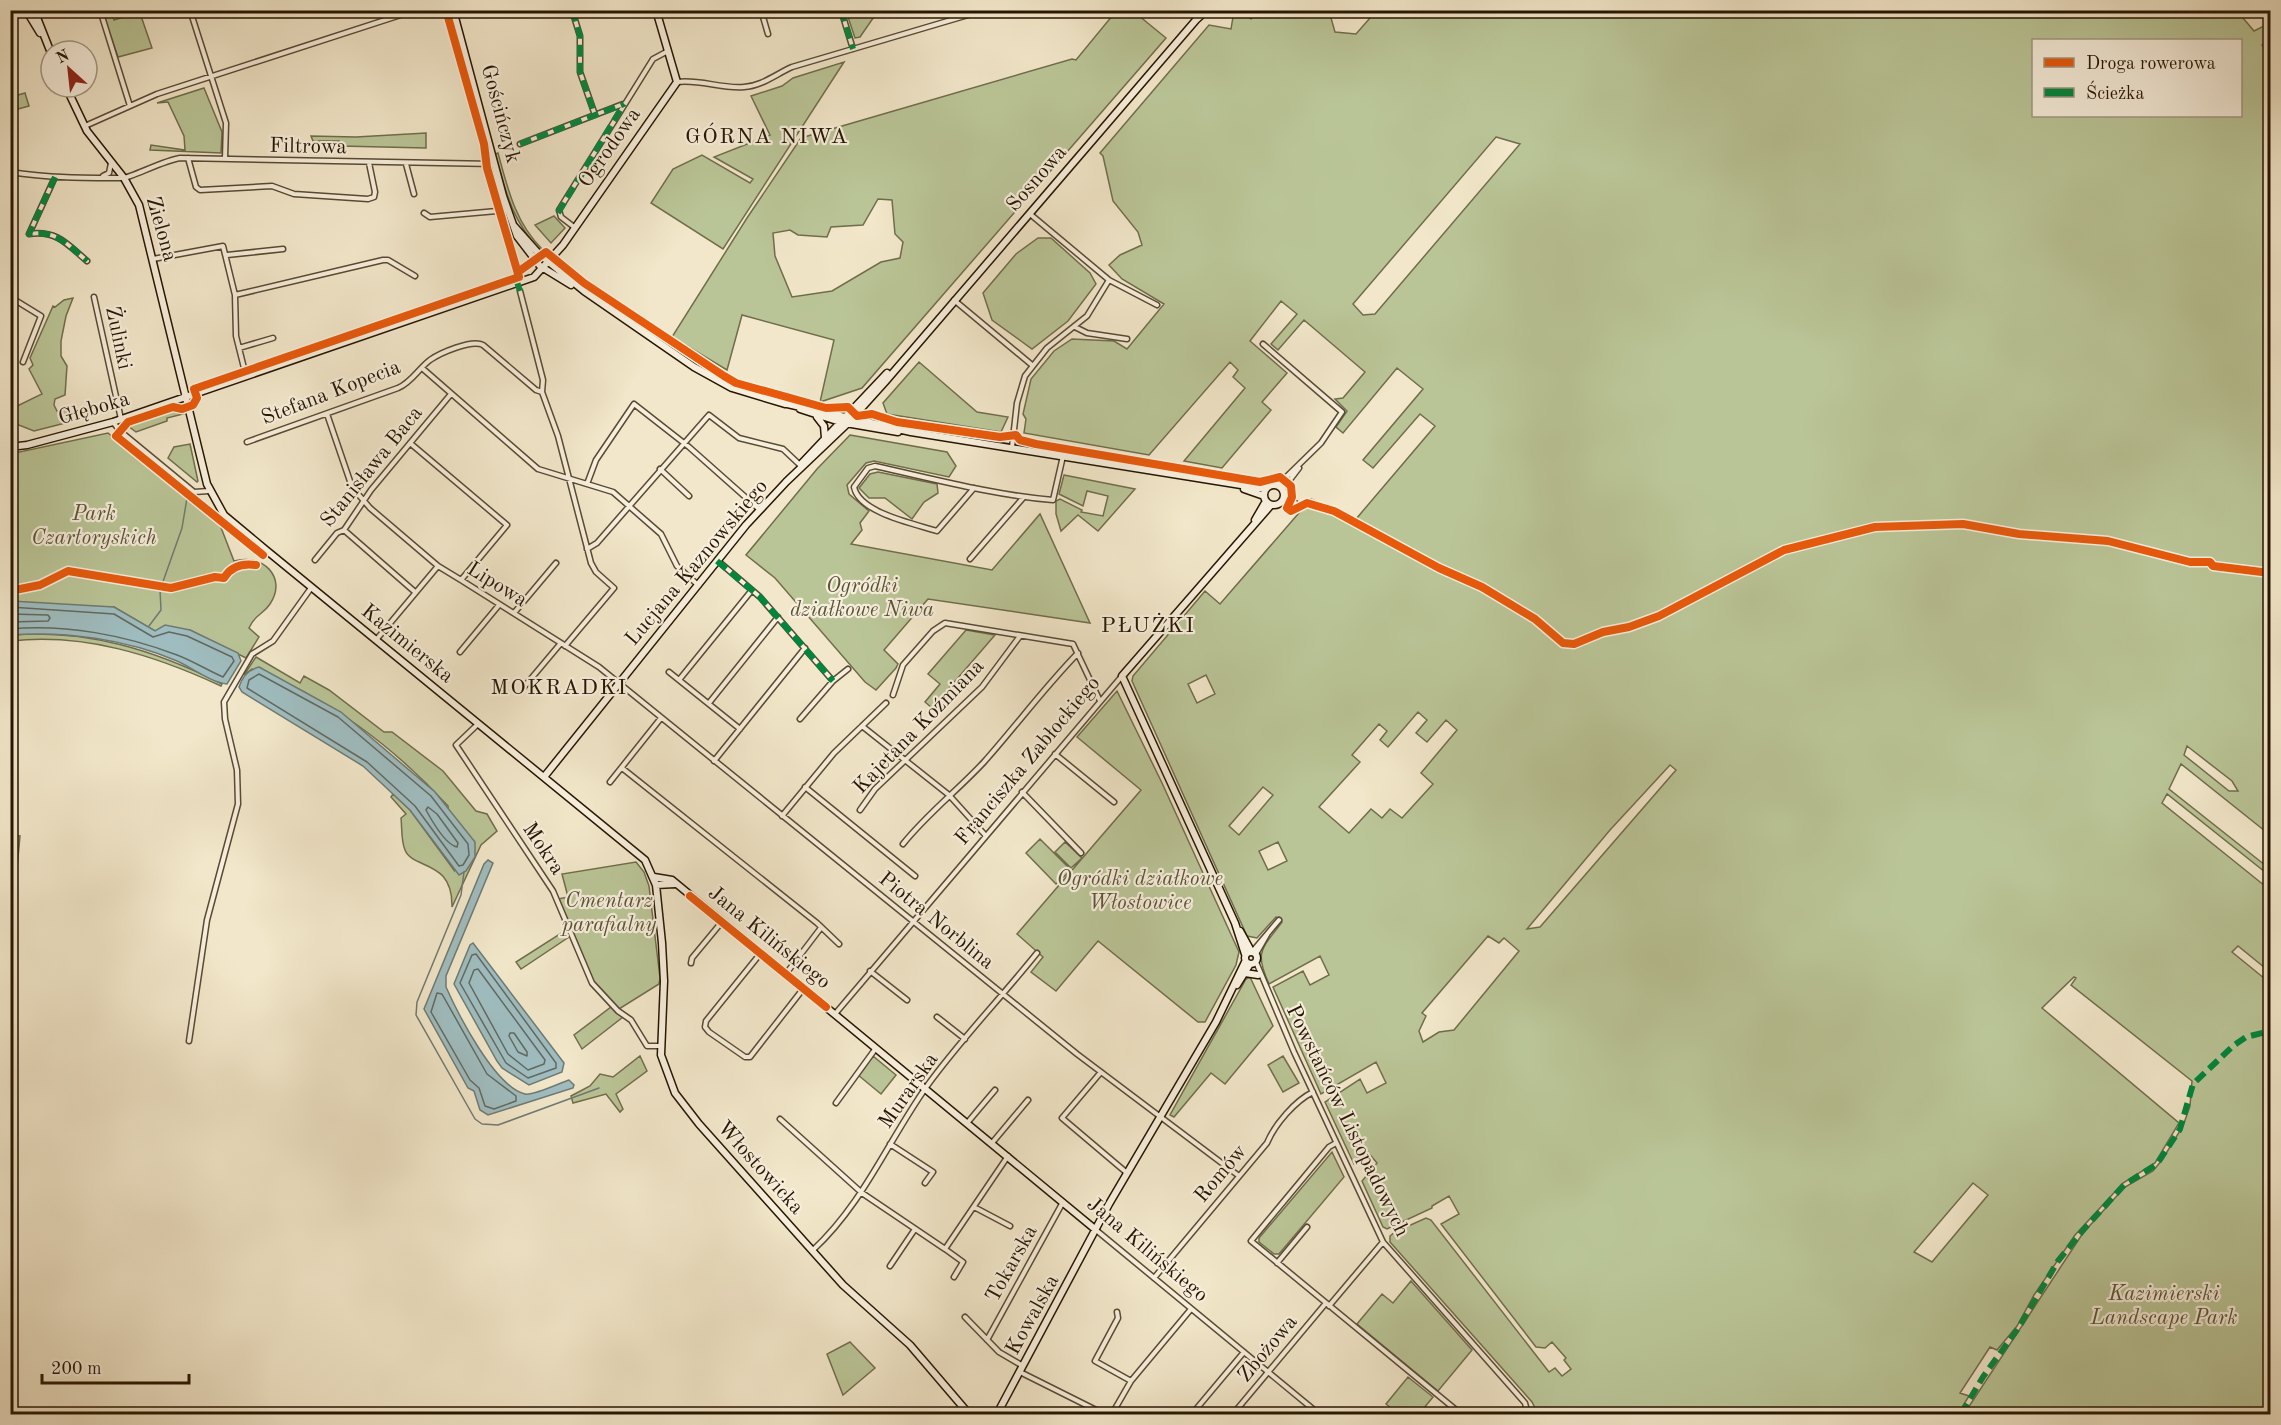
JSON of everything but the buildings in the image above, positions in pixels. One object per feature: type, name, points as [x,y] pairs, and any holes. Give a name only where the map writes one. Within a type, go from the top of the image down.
[{"type":"street","points":[[26,10],[44,39]]},
{"type":"street","points":[[34,10],[45,39]]},
{"type":"street","points":[[39,10],[40,24]]},
{"type":"street","points":[[100,10],[130,106]]},
{"type":"street","points":[[190,10],[226,123],[225,159]]},
{"type":"street","points":[[84,127],[130,106],[211,77],[416,10]]},
{"type":"street","name":"Gościńczyk","points":[[453,10],[508,210],[521,242],[542,267]]},
{"type":"street","points":[[572,10],[579,36],[580,72],[595,115]]},
{"type":"street","points":[[656,10],[677,82],[693,80],[748,86],[792,67],[985,10]]},
{"type":"street","points":[[761,10],[768,34]]},
{"type":"street","points":[[842,10],[853,49]]},
{"type":"street","name":"Sosnowa","points":[[1196,20],[1202,10]]},
{"type":"street","name":"Sosnowa","points":[[846,420],[903,358],[1207,10]]},
{"type":"street","points":[[572,230],[558,213],[653,59],[668,51]]},
{"type":"street","name":"Ogrodowa","points":[[246,376],[517,282],[542,267],[572,230],[677,82]]},
{"type":"street","name":"Zielona","points":[[71,99],[84,127],[124,178],[139,205],[186,397]]},
{"type":"street","points":[[520,144],[624,104]]},
{"type":"street","points":[[188,158],[195,187],[200,190],[272,186],[294,194],[368,199],[374,197],[375,192],[369,163]]},
{"type":"street","name":"Filtrowa","points":[[124,178],[161,162],[188,158],[495,164]]},
{"type":"street","points":[[99,177],[109,173],[111,163]]},
{"type":"street","points":[[406,164],[414,194]]},
{"type":"street","points":[[10,172],[55,177],[124,178]]},
{"type":"street","points":[[55,177],[29,234],[47,232],[56,236],[87,261]]},
{"type":"street","points":[[424,213],[430,217],[508,210]]},
{"type":"street","points":[[1029,213],[1109,280],[1157,305]]},
{"type":"street","name":"Gościńczyk","points":[[514,226],[548,261],[584,291]]},
{"type":"street","points":[[153,259],[224,246],[235,295],[235,327],[246,376]]},
{"type":"street","points":[[227,255],[283,249]]},
{"type":"street","points":[[235,295],[383,260],[388,260],[396,267],[415,276]]},
{"type":"street","points":[[542,267],[584,291],[707,375],[732,388],[892,432],[911,432]]},
{"type":"street","points":[[1012,447],[1019,394],[1032,365],[1047,348],[1075,327],[1093,308],[1109,280]]},
{"type":"street","points":[[520,291],[543,380],[542,392],[549,406],[587,549],[594,569],[614,588],[524,687]]},
{"type":"street","points":[[10,297],[41,316],[23,362]]},
{"type":"street","name":"Żulinki","points":[[94,297],[121,419]]},
{"type":"street","points":[[954,300],[1032,365]]},
{"type":"street","points":[[1075,327],[1087,333],[1126,339]]},
{"type":"street","points":[[239,348],[273,338]]},
{"type":"street","name":"Stefana Kopecia","points":[[247,442],[404,385],[436,357],[479,343],[542,392]]},
{"type":"street","points":[[783,403],[815,414],[870,422],[911,432],[1235,485],[1267,498],[1282,493],[1342,412],[1263,344]]},
{"type":"street","name":"Sosnowa","points":[[846,420],[864,406],[903,358]]},
{"type":"street","points":[[422,368],[531,465],[552,476],[613,492],[661,534],[677,566],[698,585]]},
{"type":"street","name":"Głęboka","points":[[10,447],[113,422],[246,376]]},
{"type":"street","name":"Stanisława Baca","points":[[315,560],[344,530],[363,502],[452,394]]},
{"type":"street","name":"Kazimierska","points":[[186,397],[209,491],[224,515],[640,855],[655,881]]},
{"type":"street","points":[[587,484],[596,460],[634,404],[684,443],[760,510]]},
{"type":"street","points":[[864,406],[864,414],[870,422]]},
{"type":"street","points":[[327,414],[349,483],[363,502],[438,566]]},
{"type":"street","points":[[815,414],[824,426],[825,438]]},
{"type":"street","points":[[587,549],[597,543],[709,415],[739,438],[783,449],[801,467]]},
{"type":"street","name":"Lucjana Kaznowskiego","points":[[801,467],[825,438],[846,420]]},
{"type":"street","name":"Lucjana Kaznowskiego","points":[[544,777],[760,510],[846,420]]},
{"type":"street","points":[[113,422],[194,492],[209,491]]},
{"type":"street","points":[[410,443],[507,525],[461,580]]},
{"type":"street","points":[[974,488],[937,531],[878,512],[855,493],[854,487],[868,468],[875,466],[1023,498],[1053,500],[1064,456]]},
{"type":"street","points":[[660,469],[689,496]]},
{"type":"street","points":[[1267,498],[1271,485],[1282,493]]},
{"type":"street","points":[[970,559],[1023,498]]},
{"type":"street","name":"Franciszka Zabłockiego","points":[[835,1014],[1100,701],[1249,531],[1267,498]]},
{"type":"street","points":[[344,530],[415,592]]},
{"type":"street","points":[[717,561],[752,590],[833,681]]},
{"type":"street","points":[[514,613],[556,563]]},
{"type":"street","name":"Lipowa","points":[[376,640],[438,566],[563,644],[619,684]]},
{"type":"street","points":[[189,1041],[207,920],[238,804],[237,770],[224,711],[228,691],[252,654],[273,641],[311,588]]},
{"type":"street","points":[[679,680],[752,590]]},
{"type":"street","points":[[460,652],[500,605]]},
{"type":"street","points":[[709,703],[778,617]]},
{"type":"street","points":[[893,695],[903,665],[939,624],[1070,643],[1078,653],[1100,701]]},
{"type":"street","name":"Kajetana Koźmiana","points":[[860,810],[875,789],[982,687],[1020,636]]},
{"type":"street","points":[[714,761],[805,648]]},
{"type":"street","points":[[903,844],[983,763],[1030,705],[1078,653]]},
{"type":"street","points":[[800,719],[833,681],[848,669]]},
{"type":"street","points":[[669,672],[740,729]]},
{"type":"street","name":"Powstańców Listopadowych","points":[[1122,676],[1383,1242],[1527,1407],[1525,1414]]},
{"type":"street","name":"Piotra Norblina","points":[[619,684],[1002,994],[1239,1176]]},
{"type":"street","points":[[782,816],[834,753],[886,703]]},
{"type":"street","points":[[610,782],[661,718]]},
{"type":"street","name":"Mokra","points":[[479,724],[456,745],[553,891],[592,983],[618,1011],[631,1020],[646,1046],[660,1046]]},
{"type":"street","points":[[862,726],[949,795],[986,836]]},
{"type":"street","points":[[1055,754],[1114,802]]},
{"type":"street","points":[[622,768],[839,944]]},
{"type":"street","points":[[805,787],[915,876]]},
{"type":"street","points":[[1022,792],[1081,853]]},
{"type":"street","name":"Włostowicka","points":[[655,881],[664,972],[660,1046],[667,1077],[689,1113],[812,1251],[843,1285],[904,1340],[969,1414]]},
{"type":"street","name":"Jana Kilińskiego","points":[[655,881],[675,884],[968,1122],[1319,1414]]},
{"type":"street","points":[[1234,988],[1245,973],[1258,943],[1279,920]]},
{"type":"street","points":[[691,963],[692,958],[722,923]]},
{"type":"street","name":"Powstańców Listopadowych","points":[[1235,923],[1247,942],[1251,958]]},
{"type":"street","points":[[785,975],[820,929]]},
{"type":"street","points":[[1234,988],[1268,933]]},
{"type":"street","points":[[1247,942],[1258,943]]},
{"type":"street","name":"Murarska","points":[[812,1251],[840,1222],[862,1193],[926,1088],[1038,953]]},
{"type":"street","points":[[760,954],[705,1027],[745,1057],[750,1058],[803,989]]},
{"type":"street","points":[[870,971],[907,1000]]},
{"type":"street","points":[[1245,973],[1259,977]]},
{"type":"street","name":"Kowalska","points":[[997,1414],[1096,1230],[1234,988]]},
{"type":"street","points":[[937,1017],[965,1039]]},
{"type":"street","points":[[836,1103],[876,1047]]},
{"type":"street","points":[[1101,1072],[1062,1118],[1128,1174]]},
{"type":"street","points":[[968,1122],[995,1090]]},
{"type":"street","name":"Romów","points":[[1154,1278],[1239,1176],[1278,1125],[1302,1099],[1313,1092]]},
{"type":"street","points":[[992,1143],[1028,1100]]},
{"type":"street","points":[[780,1119],[862,1193],[963,1262],[954,1277]]},
{"type":"street","points":[[1336,1143],[1329,1147],[1251,1241],[1461,1414]]},
{"type":"street","points":[[890,1144],[933,1172],[925,1183]]},
{"type":"street","points":[[945,1249],[1008,1156]]},
{"type":"street","name":"Tokarska","points":[[987,1340],[1063,1202]]},
{"type":"street","points":[[974,1206],[1010,1226]]},
{"type":"street","points":[[1277,1263],[1307,1227]]},
{"type":"street","points":[[890,1266],[915,1229]]},
{"type":"street","name":"Zbożowa","points":[[1233,1414],[1383,1242]]},
{"type":"street","points":[[1112,1414],[1131,1381],[1191,1309]]},
{"type":"street","points":[[1117,1312],[1118,1318],[1095,1361],[1131,1381]]},
{"type":"street","points":[[965,1317],[999,1352],[1022,1369],[1104,1414]]},
{"type":"street","points":[[1192,1414],[1244,1352]]},
{"type":"green space","points":[[846,10],[878,11],[860,37],[855,38]]},
{"type":"green space","points":[[1117,10],[1133,11],[1166,38],[862,388],[820,402],[834,340],[742,315],[727,370],[672,337],[801,138],[1072,59],[1076,60]],"holes":[[[878,199],[892,200],[895,234],[903,242],[900,258],[881,262],[832,291],[792,297],[775,256],[773,233],[790,230],[798,235],[827,237],[831,227],[863,225]]]},
{"type":"green space","name":"Kazimierski Landscape Park","points":[[1377,10],[2257,11],[2243,18],[2254,31],[2270,23],[2270,40],[2262,45],[2266,51],[2270,49],[2270,835],[2181,764],[2169,789],[2270,869],[2270,876],[2167,794],[2162,803],[2270,890],[2270,972],[2238,946],[2232,952],[2270,983],[2270,1414],[1964,1414],[2083,1233],[2125,1187],[2153,1171],[2183,1126],[2190,1106],[2192,1081],[2071,985],[2076,978],[2074,977],[2042,1008],[2179,1123],[2155,1163],[2123,1183],[2075,1235],[2034,1295],[2017,1326],[1997,1350],[1990,1347],[1960,1393],[1969,1396],[1958,1414],[1532,1414],[1535,1408],[1532,1402],[1390,1242],[1390,1236],[1395,1232],[1426,1218],[1431,1220],[1549,1372],[1555,1368],[1562,1376],[1571,1369],[1564,1360],[1566,1358],[1552,1342],[1545,1348],[1536,1347],[1441,1224],[1459,1214],[1449,1196],[1432,1208],[1387,1229],[1383,1227],[1362,1181],[1377,1163],[1366,1150],[1354,1164],[1325,1102],[1360,1079],[1367,1093],[1386,1083],[1376,1062],[1321,1094],[1273,987],[1303,971],[1310,985],[1329,975],[1320,956],[1269,984],[1262,964],[1262,951],[1282,922],[1276,917],[1257,938],[1247,936],[1132,681],[1133,676],[1205,591],[1220,604],[1311,499],[1356,519],[1435,426],[1420,414],[1373,468],[1363,460],[1423,389],[1397,368],[1343,433],[1336,427],[1347,411],[1335,399],[1343,398],[1365,372],[1304,320],[1278,350],[1271,344],[1297,314],[1281,301],[1250,341],[1287,373],[1262,402],[1271,410],[1222,468],[1184,461],[1245,388],[1233,377],[1238,370],[1230,362],[1149,455],[1024,433],[1026,419],[1023,414],[1031,379],[1054,351],[1072,339],[1114,341],[1127,349],[1164,304],[1122,279],[1109,265],[1120,255],[1142,245],[1138,232],[1113,201],[1103,156],[1100,153],[1209,25],[1231,29],[1233,17],[1243,13],[1251,19],[1258,11],[1329,11],[1335,32],[1356,34]],"holes":[[[1496,137],[1520,144],[1375,314],[1363,315],[1353,304]],[[1206,675],[1215,694],[1197,703],[1188,684]],[[1418,712],[1427,720],[1416,733],[1427,742],[1446,720],[1457,730],[1421,773],[1433,784],[1402,818],[1390,809],[1382,818],[1371,809],[1349,833],[1319,807],[1360,762],[1352,755],[1379,724],[1387,731],[1380,740],[1388,747]],[[2187,746],[2232,781],[2238,791],[2229,791],[2184,755]],[[1670,765],[1676,770],[1540,927],[1527,929],[1610,830]],[[1263,787],[1273,795],[1239,835],[1229,826]],[[1278,842],[1287,861],[1268,870],[1259,851]],[[1488,936],[1499,943],[1504,938],[1519,951],[1454,1030],[1439,1032],[1423,1042],[1419,1031],[1426,1016],[1422,1013]],[[1973,1183],[1988,1195],[1932,1262],[1914,1252]]]},
{"type":"green space","points":[[142,11],[155,11],[141,16],[152,48],[118,57],[104,17],[112,14],[114,20]]},
{"type":"green space","points":[[844,62],[723,249],[651,203],[673,169],[702,155],[750,183],[753,179],[714,157],[770,135],[751,96],[782,86],[793,78]]},
{"type":"green space","points":[[204,88],[222,132],[221,153],[150,150],[151,145],[185,150],[184,136],[168,102],[157,103]]},
{"type":"green space","points":[[25,93],[29,106],[11,111],[11,97]]},
{"type":"green space","points":[[426,133],[426,148],[340,146],[339,141],[313,141],[311,136],[356,137]]},
{"type":"green space","points":[[498,153],[519,216],[525,228],[542,249],[540,251],[522,228],[511,206],[495,154]]},
{"type":"green space","points":[[554,216],[565,228],[551,243],[535,225]]},
{"type":"green space","points":[[1038,238],[1051,238],[1090,273],[1096,284],[1068,321],[1032,349],[992,320],[983,293],[1016,254]]},
{"type":"green space","points":[[73,298],[66,316],[61,341],[61,356],[67,366],[65,395],[55,399],[54,405],[57,411],[67,408],[68,416],[73,421],[34,431],[11,422],[11,409],[42,394],[29,369],[33,365],[30,358],[53,306]]},
{"type":"green space","points":[[919,362],[977,412],[1008,417],[1001,432],[887,414],[883,403]]},
{"type":"green space","points":[[175,409],[183,414],[167,418],[167,421],[136,432],[128,426]]},
{"type":"green space","name":"Park Czartoryskich","points":[[108,433],[220,525],[234,561],[244,559],[262,564],[274,576],[275,594],[270,604],[249,628],[259,637],[246,658],[190,630],[155,631],[114,607],[11,606],[10,454]]},
{"type":"green space","name":"Ogródki działkowe Niwa","points":[[850,435],[947,452],[956,466],[949,477],[874,461],[866,463],[847,485],[849,494],[869,511],[860,523],[862,530],[851,544],[992,570],[1040,514],[1090,623],[928,599],[884,650],[898,664],[896,668],[876,690],[865,682],[775,578],[746,555],[817,469]]},
{"type":"green space","points":[[190,444],[197,482],[168,458],[174,447]]},
{"type":"green space","points":[[878,472],[937,484],[938,493],[924,502],[912,519],[885,498],[869,498],[859,488],[870,474]]},
{"type":"green space","points":[[1064,475],[1135,489],[1098,531],[1078,515],[1061,531],[1056,514],[1056,501],[1060,499],[1082,510],[1081,512],[1103,516],[1108,496],[1087,491],[1083,506],[1059,494]]},
{"type":"green space","points":[[966,630],[995,635],[932,708],[925,702],[940,684],[928,674]]},
{"type":"green space","points":[[11,635],[67,635],[120,644],[171,661],[222,684],[221,686],[170,665],[119,649],[66,640],[11,641]]},
{"type":"green space","points":[[256,657],[300,683],[304,676],[329,690],[384,732],[392,732],[443,771],[476,811],[487,814],[497,831],[481,845],[452,907],[451,892],[440,873],[416,861],[405,850],[401,818],[406,814],[391,797],[393,794],[410,810],[454,870],[448,806],[382,744],[333,708],[279,680],[252,669],[244,675]]},
{"type":"green space","name":"Ogródki działkowe Włostowice","points":[[1117,691],[1162,783],[1239,952],[1236,965],[1205,1022],[1198,1022],[1098,941],[1056,991],[1031,972],[1043,957],[1017,934],[1141,790],[1077,737]]},
{"type":"green space","points":[[10,835],[20,836],[11,934]]},
{"type":"green space","points":[[1040,839],[1071,870],[1056,884],[1026,853]]},
{"type":"green space","points":[[1065,842],[1082,858],[1071,868],[1055,852]]},
{"type":"green space","name":"Cmentarz parafialny","points":[[636,862],[644,872],[649,886],[660,978],[659,984],[619,1009],[591,980],[558,899],[568,897],[562,874]]},
{"type":"green space","points":[[566,930],[569,937],[521,969],[516,962]]},
{"type":"green space","points":[[1250,977],[1273,1026],[1225,1084],[1211,1073],[1174,1117],[1170,1115],[1246,979]]},
{"type":"green space","points":[[611,1007],[623,1017],[582,1049],[574,1035]]},
{"type":"green space","points":[[640,1056],[647,1071],[616,1094],[623,1109],[620,1112],[606,1094],[573,1103],[571,1096],[590,1086],[600,1074],[613,1077]]},
{"type":"green space","points":[[873,1056],[896,1075],[881,1094],[858,1075]]},
{"type":"green space","points":[[1283,1056],[1299,1083],[1283,1092],[1268,1065]]},
{"type":"green space","points":[[1332,1152],[1344,1177],[1279,1254],[1274,1254],[1259,1242],[1259,1238]]},
{"type":"green space","points":[[1411,1281],[1472,1350],[1438,1391],[1357,1324],[1382,1294],[1393,1303]]},
{"type":"green space","points":[[850,1342],[875,1368],[843,1395],[827,1354]]},
{"type":"green space","points":[[1408,1377],[1433,1397],[1419,1414],[1398,1414],[1386,1404]]},
{"type":"water","points":[[11,601],[114,607],[155,631],[165,625],[190,630],[238,653],[241,661],[227,684],[214,681],[157,653],[116,642],[53,634],[11,635]]},
{"type":"water","points":[[259,667],[341,712],[435,792],[475,842],[475,857],[466,871],[459,875],[410,810],[363,766],[242,692],[239,687],[244,677]]},
{"type":"water","points":[[488,860],[493,863],[446,976],[446,987],[479,1048],[490,1064],[513,1088],[529,1094],[569,1080],[574,1085],[573,1088],[488,1115],[480,1110],[474,1091],[468,1088],[424,1009],[484,864]]},
{"type":"water","points":[[473,943],[564,1063],[562,1072],[529,1085],[502,1068],[497,1061],[454,984],[470,945]]},
{"type":"waterway","points":[[149,626],[161,610],[160,590],[182,528],[187,498]]},
{"type":"waterway","points":[[464,872],[461,895],[417,1002],[416,1015],[475,1119],[482,1124],[498,1125],[599,1088]]},
{"type":"tunnel","points":[[490,14],[499,11]]},
{"type":"marked path","points":[[490,14],[501,10]]},
{"type":"marked path","points":[[572,10],[580,36],[580,72],[595,115]]},
{"type":"marked path","points":[[841,10],[853,49]]},
{"type":"marked path","points":[[520,144],[624,104]]},
{"type":"marked path","points":[[558,213],[624,104]]},
{"type":"marked path","points":[[55,177],[29,234],[54,236],[87,261]]},
{"type":"marked path","points":[[517,282],[520,291]]},
{"type":"marked path","points":[[717,561],[760,597],[833,681]]},
{"type":"marked path","points":[[1961,1414],[1983,1377],[2019,1327],[2058,1261],[2124,1185],[2157,1164],[2180,1129],[2193,1084],[2233,1046],[2246,1037],[2270,1031]]},
{"type":"cycle path","points":[[263,555],[116,436],[128,422],[173,407],[182,409],[193,405],[197,398],[194,389],[519,277],[487,168],[484,144],[446,10]]},
{"type":"cycle path","points":[[518,272],[546,252],[584,283],[736,383],[826,408],[848,407],[857,416],[872,414],[897,422],[1000,437],[1016,435],[1020,440],[1036,444],[1260,482],[1280,477],[1291,486],[1292,497],[1287,508],[1291,511],[1307,503],[1334,511],[1439,568],[1482,587],[1535,619],[1563,643],[1574,644],[1603,632],[1629,627],[1659,616],[1784,550],[1875,527],[1963,524],[2019,534],[2108,541],[2190,562],[2210,562],[2213,566],[2270,573]]},
{"type":"cycle path","points":[[10,591],[40,585],[68,571],[171,588],[215,577],[224,578],[237,566],[256,565]]},
{"type":"cycle path","points":[[690,896],[826,1007]]},
{"type":"district","name":"GÓRNA NIWA","points":[[767,137]]},
{"type":"district","name":"PŁUŻKI","points":[[1148,626]]},
{"type":"district","name":"MOKRADKI","points":[[559,688]]}]
